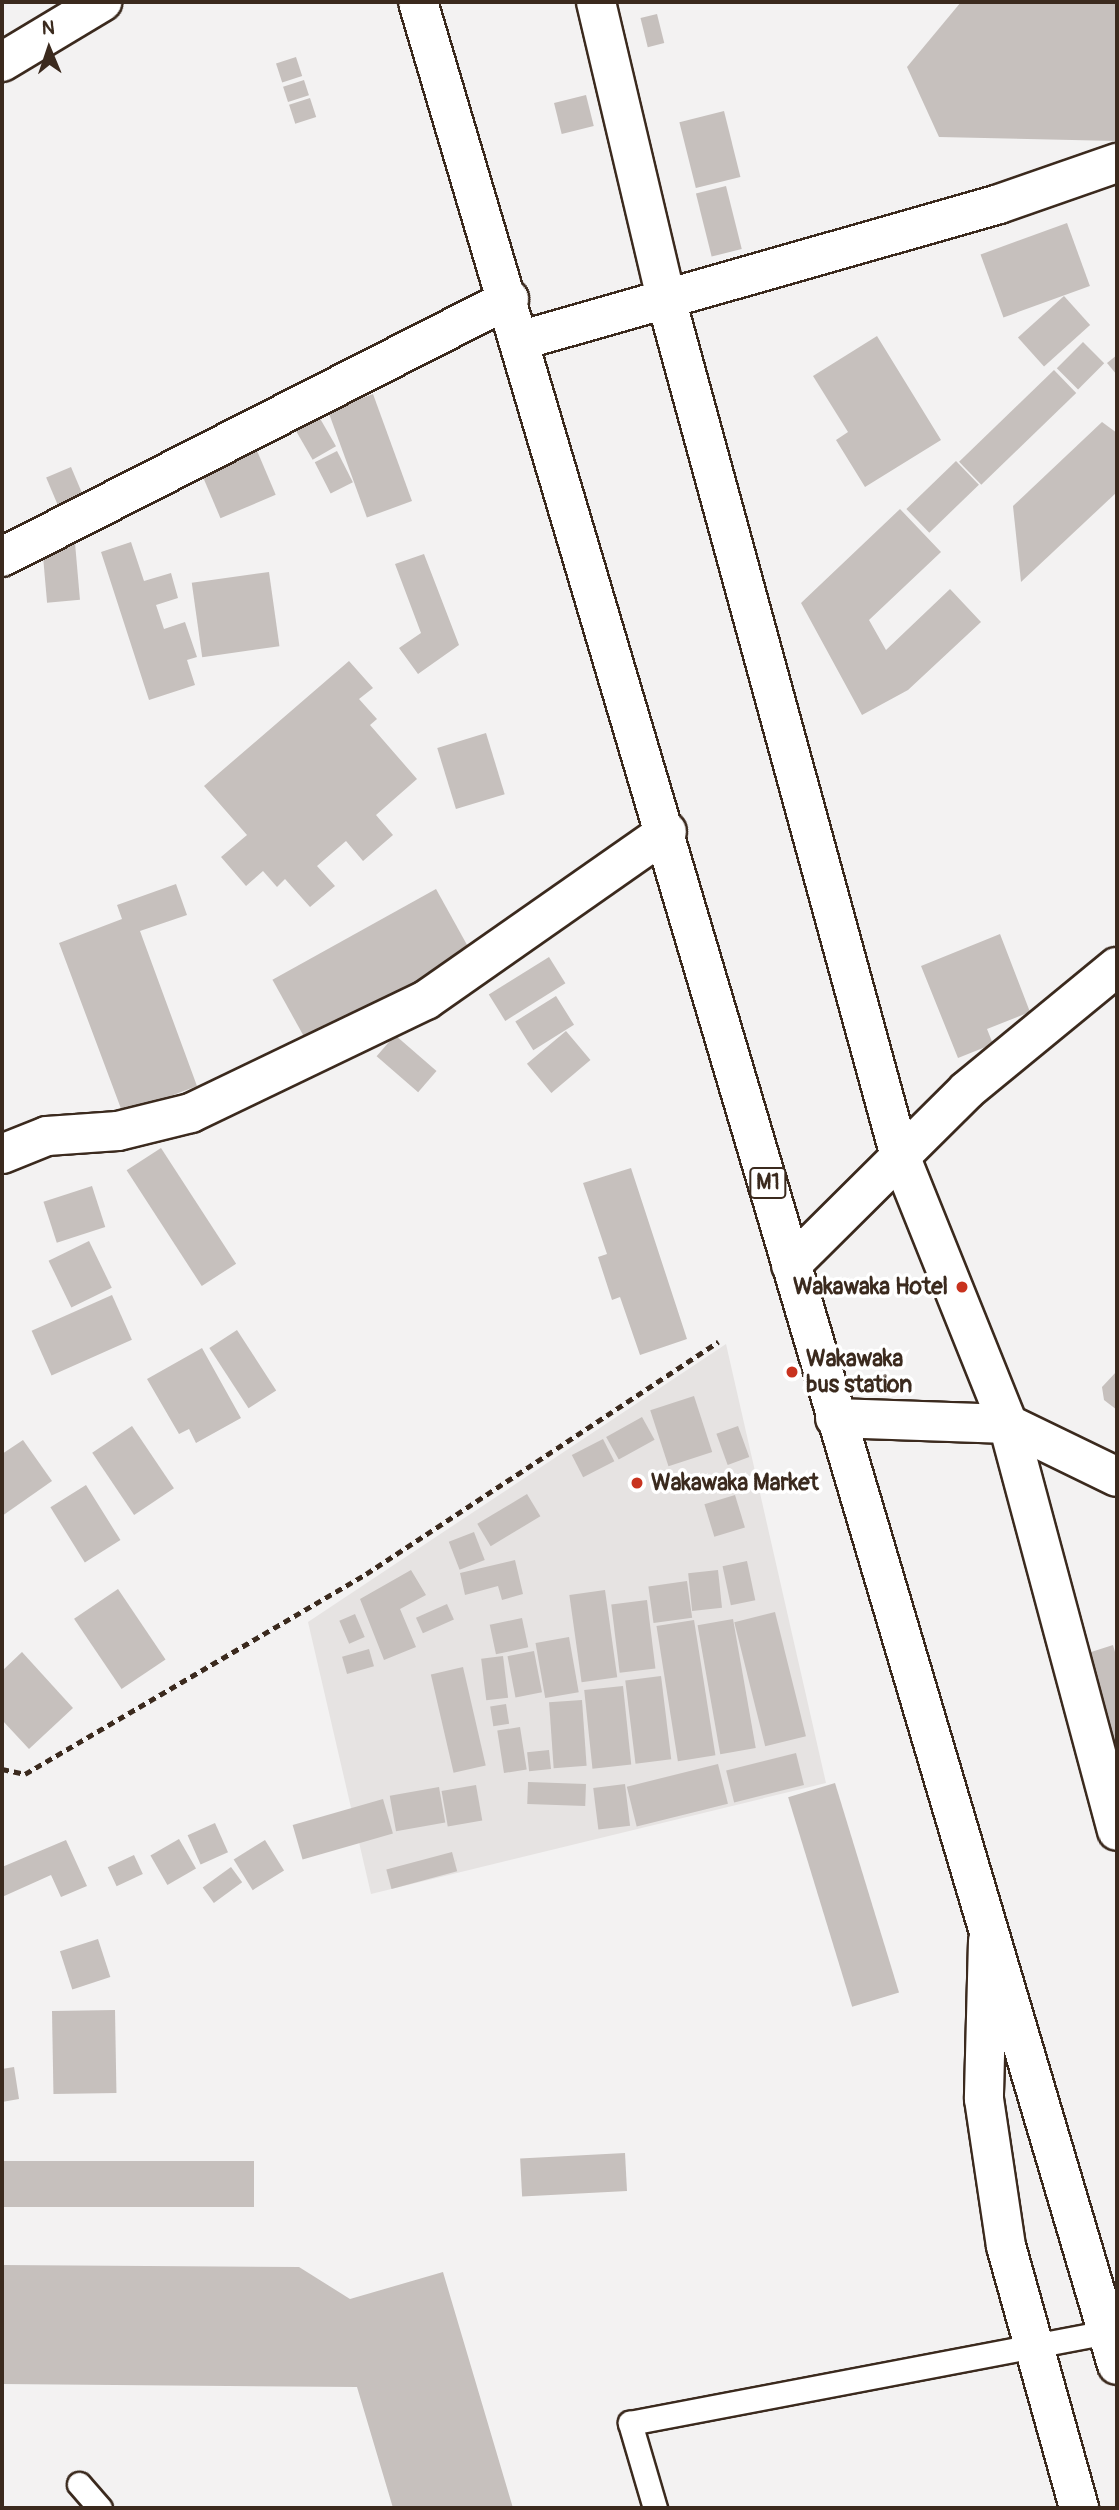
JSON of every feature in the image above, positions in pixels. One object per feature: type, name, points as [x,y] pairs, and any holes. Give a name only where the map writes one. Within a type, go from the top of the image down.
[{"type":"main road","points":[[2,62],[102,2]]},
{"type":"main road","name":"M1","points":[[418,2],[522,340],[667,831],[835,1418],[989,1914],[1112,2348]]},
{"type":"main road","points":[[596,2],[666,299],[899,1153],[1008,1424],[1117,1831]]},
{"type":"main road","points":[[522,340],[999,204],[1117,163]]},
{"type":"main road","points":[[2,557],[509,299]]},
{"type":"main road","points":[[2,1154],[47,1136],[118,1131],[191,1113],[426,1000],[667,831]]},
{"type":"main road","points":[[791,1265],[899,1153],[1117,967]]},
{"type":"main road","points":[[835,1418],[1008,1424],[1117,1477]]},
{"type":"main road","points":[[989,1914],[984,2099],[1006,2246],[1079,2508]]},
{"type":"lane","points":[[655,2508],[630,2423],[1034,2348],[1112,2348]]},
{"type":"lane","points":[[79,2484],[100,2508]]},
{"type":"path","points":[[2,1769],[25,1774],[366,1574],[718,1342]]},
{"type":"shaded area","name":"Wakawaka Market","points":[[726,1344],[826,1783],[371,1894],[308,1622]]},
{"type":"building","points":[[961,2],[1117,2],[1117,141],[939,137],[907,67]]},
{"type":"building","points":[[657,14],[664,43],[648,47],[641,18]]},
{"type":"building","points":[[296,57],[302,76],[282,83],[276,63]]},
{"type":"building","points":[[304,80],[309,95],[288,102],[283,87]]},
{"type":"building","points":[[586,95],[594,126],[562,134],[554,103]]},
{"type":"building","points":[[310,98],[316,117],[295,124],[289,105]]},
{"type":"building","points":[[724,111],[740,177],[696,188],[679,122]]},
{"type":"building","points":[[726,186],[742,249],[712,257],[696,193]]},
{"type":"building","points":[[1067,223],[1090,286],[1003,317],[981,254]]},
{"type":"building","points":[[1064,296],[1090,325],[1044,366],[1018,337]]},
{"type":"building","points":[[877,336],[941,440],[865,487],[836,440],[848,432],[813,376]]},
{"type":"building","points":[[1083,342],[1104,363],[1078,389],[1057,368]]},
{"type":"building","points":[[1117,355],[1117,375],[1107,363]]},
{"type":"building","points":[[1054,370],[1076,393],[981,485],[959,462]]},
{"type":"building","points":[[373,394],[412,501],[367,518],[328,410]]},
{"type":"building","points":[[318,415],[336,446],[313,460],[295,428]]},
{"type":"building","points":[[1102,422],[1117,433],[1117,492],[1021,582],[1013,506]]},
{"type":"building","points":[[255,446],[276,495],[220,518],[200,469]]},
{"type":"building","points":[[337,451],[353,482],[331,494],[315,462]]},
{"type":"building","points":[[956,461],[979,485],[929,533],[906,509]]},
{"type":"building","points":[[71,467],[86,503],[61,513],[46,478]]},
{"type":"building","points":[[900,509],[941,552],[869,620],[886,650],[950,589],[981,622],[908,690],[862,715],[801,603]]},
{"type":"building","points":[[131,542],[144,581],[171,573],[178,598],[156,605],[164,629],[185,622],[197,657],[187,660],[195,685],[149,700],[101,552]]},
{"type":"building","points":[[75,543],[80,600],[47,603],[42,546]]},
{"type":"building","points":[[424,554],[459,645],[418,674],[399,648],[421,633],[395,564]]},
{"type":"building","points":[[269,572],[279,646],[202,657],[192,583]]},
{"type":"building","points":[[349,661],[373,688],[359,699],[377,719],[370,725],[417,779],[376,815],[393,835],[363,861],[346,841],[317,866],[335,886],[310,907],[285,879],[277,887],[263,871],[246,886],[221,857],[247,835],[204,786]]},
{"type":"building","points":[[486,733],[505,794],[456,809],[437,748]]},
{"type":"building","points":[[176,884],[187,915],[140,931],[197,1086],[123,1114],[59,943],[122,919],[117,905]]},
{"type":"building","points":[[436,889],[470,951],[307,1042],[272,980]]},
{"type":"building","points":[[1000,934],[1030,1012],[987,1029],[993,1044],[958,1058],[921,966]]},
{"type":"building","points":[[549,957],[565,983],[505,1021],[489,995]]},
{"type":"building","points":[[556,996],[574,1025],[533,1050],[515,1021]]},
{"type":"building","points":[[566,1031],[590,1060],[551,1093],[527,1064]]},
{"type":"building","points":[[395,1035],[437,1071],[418,1092],[377,1056]]},
{"type":"building","points":[[161,1148],[236,1264],[202,1286],[127,1170]]},
{"type":"building","points":[[631,1168],[687,1339],[640,1355],[620,1297],[612,1300],[598,1257],[607,1254],[583,1183]]},
{"type":"building","points":[[92,1186],[105,1227],[57,1243],[43,1202]]},
{"type":"building","points":[[89,1241],[112,1288],[71,1307],[49,1261]]},
{"type":"building","points":[[112,1295],[132,1340],[52,1376],[32,1331]]},
{"type":"building","points":[[237,1330],[276,1390],[249,1408],[209,1348]]},
{"type":"building","points":[[202,1348],[241,1418],[196,1443],[189,1429],[179,1434],[147,1379]]},
{"type":"building","points":[[1117,1371],[1117,1410],[1104,1400],[1102,1387]]},
{"type":"building","points":[[694,1396],[712,1452],[668,1466],[650,1410]]},
{"type":"building","points":[[642,1417],[655,1440],[619,1460],[606,1437]]},
{"type":"building","points":[[132,1426],[174,1488],[134,1515],[92,1453]]},
{"type":"building","points":[[738,1426],[749,1457],[728,1465],[716,1434]]},
{"type":"building","points":[[603,1439],[614,1461],[583,1477],[572,1455]]},
{"type":"building","points":[[23,1440],[52,1481],[2,1516],[2,1454]]},
{"type":"building","points":[[86,1485],[120,1540],[85,1562],[50,1507]]},
{"type":"building","points":[[527,1494],[540,1516],[491,1546],[477,1524]]},
{"type":"building","points":[[735,1495],[745,1528],[714,1537],[704,1504]]},
{"type":"building","points":[[474,1532],[485,1560],[460,1570],[449,1542]]},
{"type":"building","points":[[515,1560],[523,1594],[502,1600],[498,1586],[465,1595],[460,1573]]},
{"type":"building","points":[[747,1561],[755,1600],[731,1605],[723,1566]]},
{"type":"building","points":[[411,1570],[426,1595],[400,1609],[416,1647],[384,1660],[360,1599]]},
{"type":"building","points":[[718,1570],[722,1608],[692,1611],[688,1573]]},
{"type":"building","points":[[687,1581],[692,1618],[654,1623],[648,1586]]},
{"type":"building","points":[[118,1589],[166,1659],[122,1689],[74,1619]]},
{"type":"building","points":[[605,1590],[617,1677],[582,1682],[569,1595]]},
{"type":"building","points":[[647,1600],[655,1668],[620,1673],[611,1604]]},
{"type":"building","points":[[447,1604],[454,1620],[423,1633],[416,1618]]},
{"type":"building","points":[[775,1612],[806,1736],[765,1746],[734,1622]]},
{"type":"building","points":[[355,1614],[365,1637],[349,1644],[339,1621]]},
{"type":"building","points":[[522,1618],[528,1647],[496,1654],[490,1625]]},
{"type":"building","points":[[733,1619],[756,1748],[720,1754],[698,1625]]},
{"type":"building","points":[[694,1620],[715,1755],[678,1761],[656,1626]]},
{"type":"building","points":[[569,1637],[579,1692],[545,1698],[536,1643]]},
{"type":"building","points":[[1113,1645],[1117,1659],[1117,1760],[1085,1654]]},
{"type":"building","points":[[369,1649],[374,1666],[347,1674],[342,1657]]},
{"type":"building","points":[[534,1651],[542,1692],[516,1697],[507,1656]]},
{"type":"building","points":[[22,1652],[73,1708],[29,1749],[2,1720],[2,1671]]},
{"type":"building","points":[[503,1656],[508,1698],[486,1700],[481,1659]]},
{"type":"building","points":[[463,1667],[486,1765],[454,1773],[431,1674]]},
{"type":"building","points":[[661,1676],[671,1759],[636,1764],[625,1680]]},
{"type":"building","points":[[623,1686],[631,1765],[592,1769],[584,1690]]},
{"type":"building","points":[[582,1700],[587,1766],[554,1768],[549,1702]]},
{"type":"building","points":[[506,1704],[509,1724],[493,1726],[490,1707]]},
{"type":"building","points":[[520,1727],[527,1769],[504,1773],[497,1731]]},
{"type":"building","points":[[549,1750],[551,1769],[529,1771],[527,1752]]},
{"type":"building","points":[[796,1753],[804,1785],[734,1802],[726,1770]]},
{"type":"building","points":[[718,1764],[728,1804],[637,1827],[627,1787]]},
{"type":"building","points":[[528,1782],[586,1784],[585,1806],[527,1804]]},
{"type":"building","points":[[835,1783],[899,1992],[852,2007],[788,1797]]},
{"type":"building","points":[[625,1784],[630,1826],[598,1830],[593,1788]]},
{"type":"building","points":[[476,1785],[482,1820],[448,1827],[442,1791]]},
{"type":"building","points":[[439,1787],[445,1822],[396,1831],[390,1796]]},
{"type":"building","points":[[383,1799],[393,1834],[303,1860],[293,1825]]},
{"type":"building","points":[[215,1823],[228,1852],[201,1864],[188,1835]]},
{"type":"building","points":[[179,1839],[196,1868],[167,1885],[150,1856]]},
{"type":"building","points":[[66,1840],[87,1886],[61,1897],[51,1875],[2,1897],[2,1867]]},
{"type":"building","points":[[265,1840],[284,1871],[253,1890],[234,1860]]},
{"type":"building","points":[[452,1852],[457,1871],[391,1889],[386,1870]]},
{"type":"building","points":[[134,1855],[143,1874],[117,1886],[108,1867]]},
{"type":"building","points":[[231,1867],[242,1882],[214,1903],[203,1888]]},
{"type":"building","points":[[98,1939],[110,1977],[72,1989],[60,1951]]},
{"type":"building","points":[[115,2010],[116,2093],[53,2094],[52,2011]]},
{"type":"building","points":[[14,2067],[19,2099],[2,2102],[2,2069]]},
{"type":"building","points":[[625,2153],[627,2191],[522,2196],[520,2158]]},
{"type":"building","points":[[2,2161],[254,2161],[254,2207],[2,2207]]},
{"type":"building","points":[[2,2265],[299,2267],[350,2299],[443,2272],[513,2508],[393,2508],[357,2387],[2,2384]]},
{"type":"place","name":"Wakawaka Hotel","points":[[962,1287]]},
{"type":"place","name":"Wakawaka bus station","points":[[792,1372]]},
{"type":"place","name":"Wakawaka Market","points":[[637,1483]]}]
